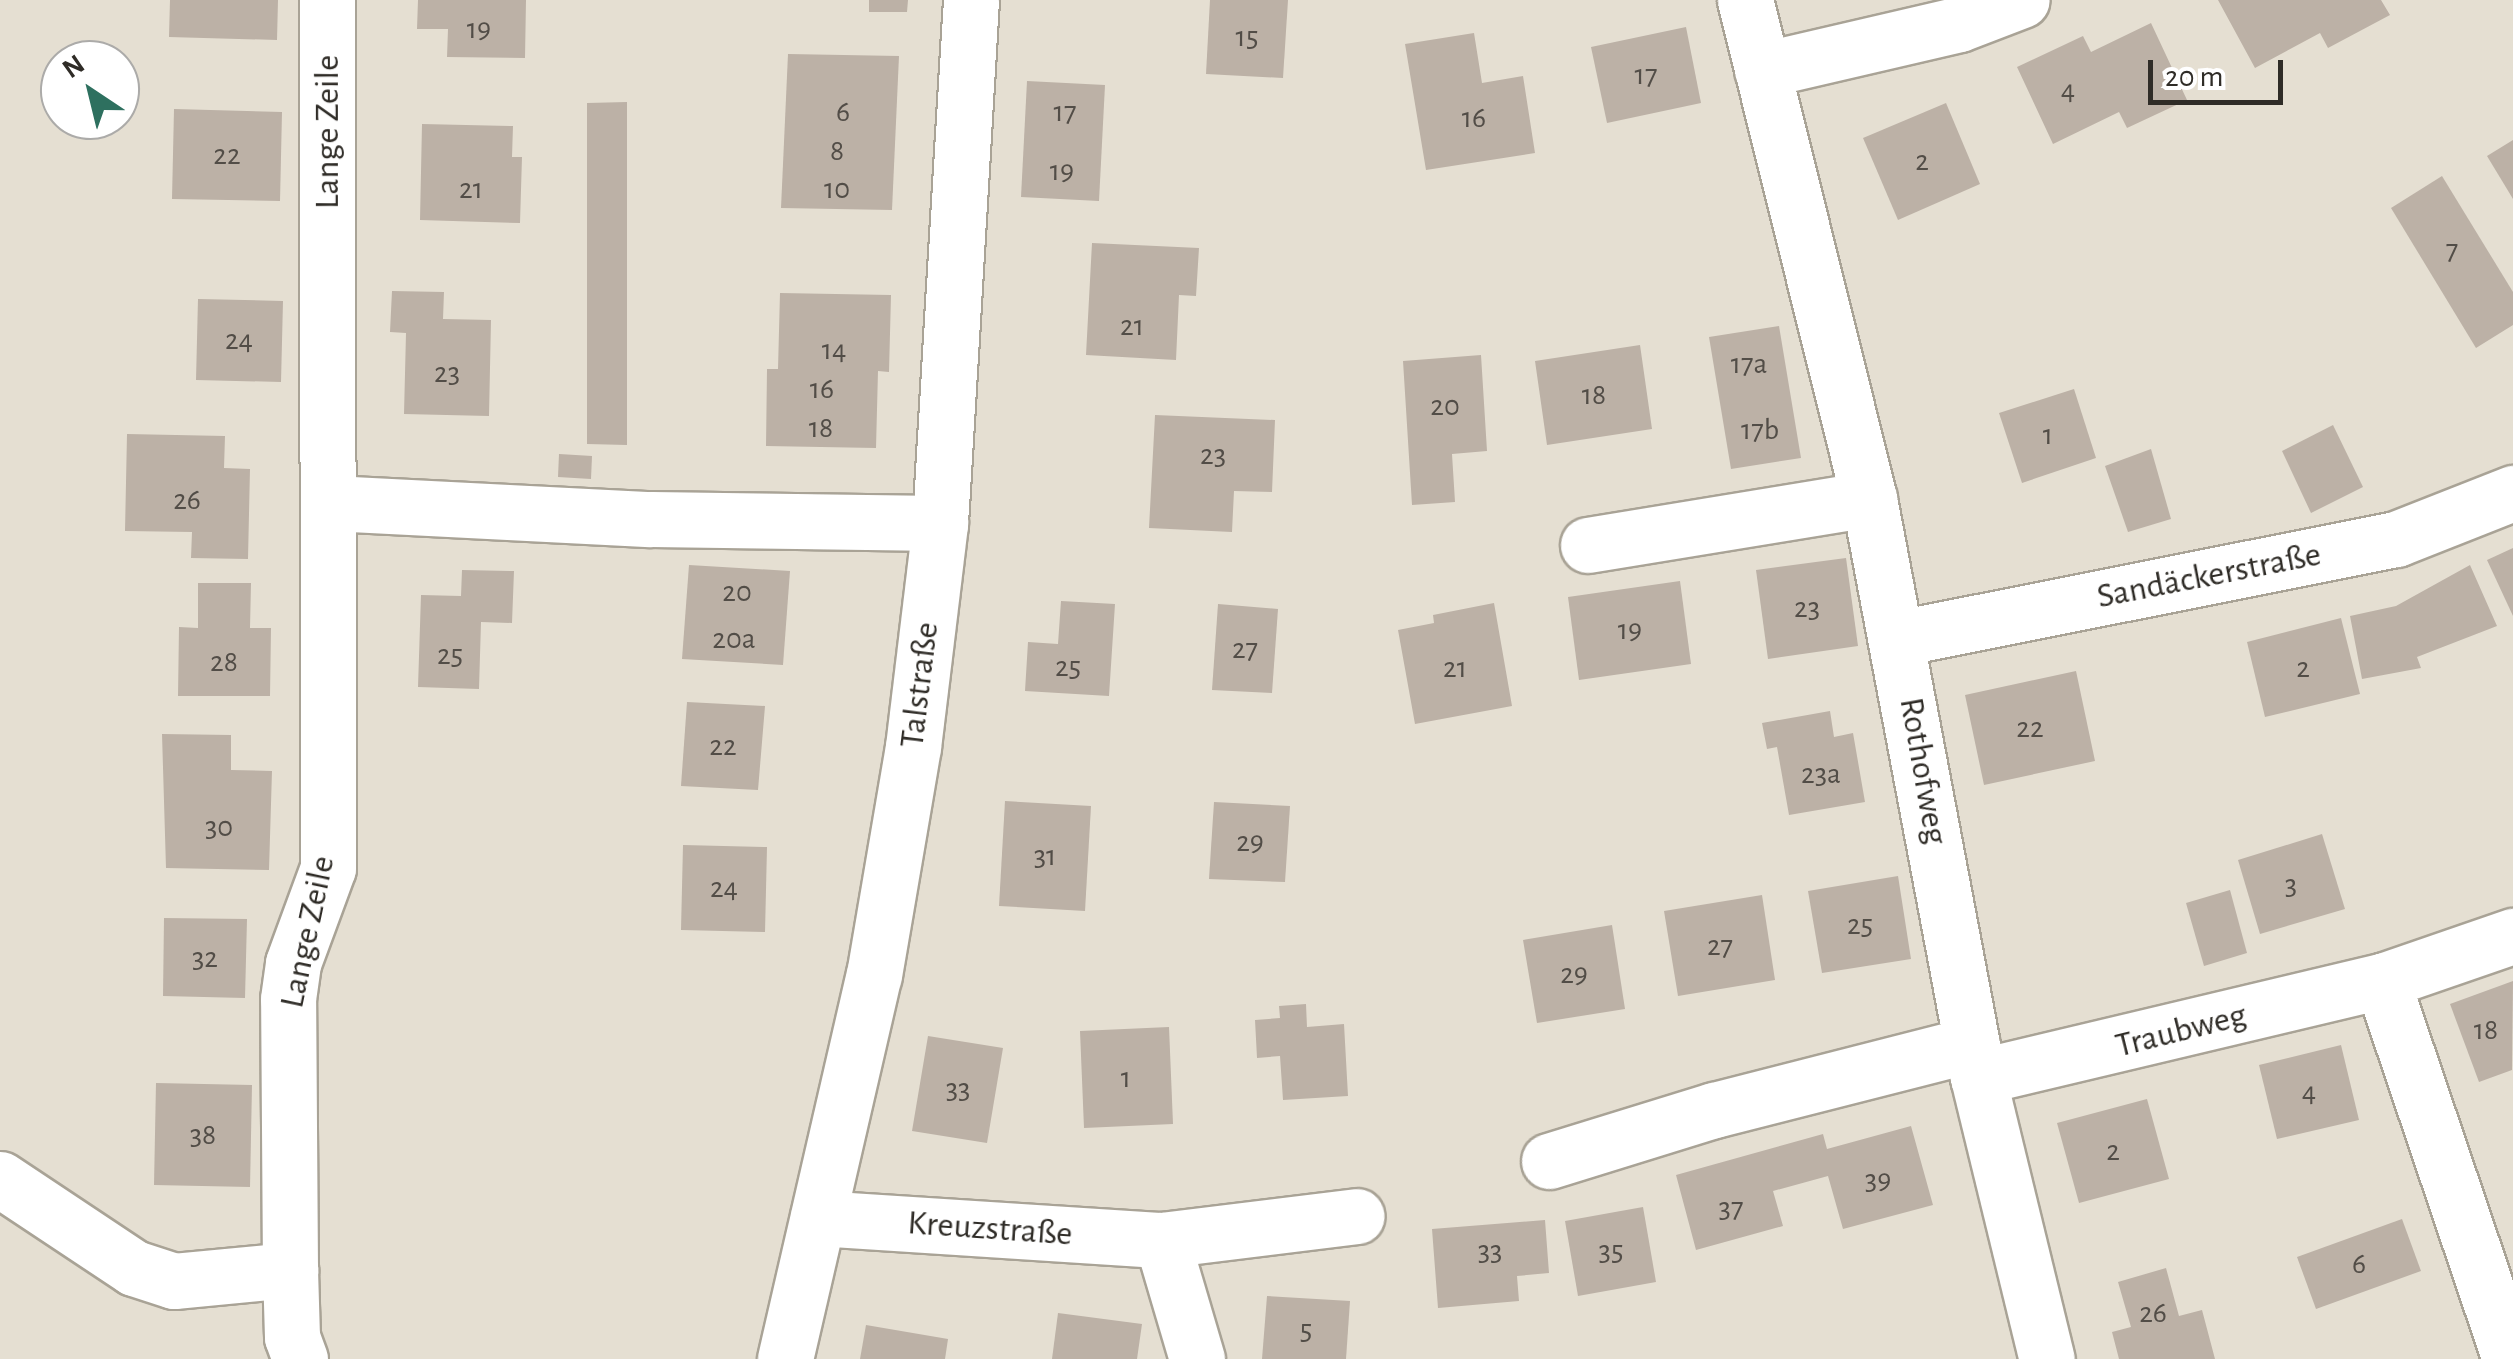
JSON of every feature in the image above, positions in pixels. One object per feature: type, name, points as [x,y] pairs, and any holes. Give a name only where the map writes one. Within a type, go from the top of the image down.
[{"type":"street","name":"Lange Zeile","points":[[300,1359],[290,1270],[288,999],[293,963],[328,868],[328,0]]},
{"type":"street","name":"Talstraße","points":[[785,1359],[874,975],[914,747],[940,523],[971,0]]},
{"type":"street","name":"Rothofweg","points":[[1745,0],[1869,499],[1899,638],[1975,1061],[2046,1359]]},
{"type":"street","points":[[1762,70],[1959,24],[2022,0]]},
{"type":"street","name":"Sandäckerstraße","points":[[1899,638],[2396,539],[2513,493]]},
{"type":"street","points":[[1588,546],[1869,499]]},
{"type":"street","points":[[331,503],[651,519],[940,523]]},
{"type":"street","name":"Traubweg","points":[[1975,1061],[2382,980],[2513,936]]},
{"type":"street","points":[[2382,980],[2510,1359]]},
{"type":"street","points":[[1548,1161],[1714,1110],[1975,1061]]},
{"type":"street","points":[[0,1179],[134,1268],[174,1282],[290,1270]]},
{"type":"street","name":"Kreuzstraße","points":[[818,1218],[1162,1240],[1358,1216]]},
{"type":"street","points":[[1162,1240],[1197,1359]]},
{"type":"building","points":[[170,0],[278,0],[277,40],[169,37]]},
{"type":"building","points":[[418,0],[526,0],[525,58],[447,57],[448,29],[417,29]]},
{"type":"building","points":[[869,0],[908,0],[907,12],[869,12]]},
{"type":"building","points":[[1210,0],[1288,0],[1283,78],[1206,74]]},
{"type":"building","points":[[2218,0],[2381,0],[2390,15],[2328,48],[2320,33],[2255,68]]},
{"type":"building","points":[[2151,23],[2187,100],[2127,128],[2119,112],[2053,144],[2017,67],[2083,36],[2091,52]]},
{"type":"building","points":[[1686,27],[1701,103],[1607,123],[1591,47]]},
{"type":"building","points":[[1474,33],[1482,83],[1523,76],[1535,153],[1426,170],[1405,44]]},
{"type":"building","points":[[788,54],[899,56],[892,210],[781,208]]},
{"type":"building","points":[[1027,81],[1105,85],[1099,201],[1021,197]]},
{"type":"building","points":[[627,102],[627,445],[587,444],[587,103]]},
{"type":"building","points":[[1946,103],[1980,184],[1898,220],[1863,138]]},
{"type":"building","points":[[174,109],[282,112],[280,201],[172,199]]},
{"type":"building","points":[[422,124],[513,126],[512,157],[522,157],[520,223],[420,220]]},
{"type":"building","points":[[2513,140],[2513,199],[2487,156]]},
{"type":"building","points":[[2442,176],[2513,292],[2513,325],[2476,348],[2391,208]]},
{"type":"building","points":[[1092,243],[1199,248],[1196,296],[1179,295],[1176,360],[1086,355]]},
{"type":"building","points":[[392,291],[444,292],[443,319],[491,320],[489,416],[404,414],[406,333],[390,332]]},
{"type":"building","points":[[780,293],[891,295],[889,372],[878,371],[876,448],[766,446],[767,369],[778,369]]},
{"type":"building","points":[[198,299],[283,301],[281,382],[196,380]]},
{"type":"building","points":[[1779,326],[1801,458],[1731,469],[1709,337]]},
{"type":"building","points":[[1640,345],[1652,429],[1547,445],[1535,361]]},
{"type":"building","points":[[1481,355],[1487,451],[1452,454],[1455,502],[1412,505],[1403,361]]},
{"type":"building","points":[[2074,389],[2096,458],[2022,483],[1999,413]]},
{"type":"building","points":[[1155,415],[1275,420],[1272,492],[1234,491],[1232,532],[1149,528]]},
{"type":"building","points":[[2333,425],[2363,487],[2311,513],[2282,451]]},
{"type":"building","points":[[127,434],[225,436],[224,468],[250,469],[248,559],[191,558],[192,532],[125,531]]},
{"type":"building","points":[[2151,449],[2171,519],[2128,532],[2105,466]]},
{"type":"building","points":[[559,454],[592,456],[591,479],[558,477]]},
{"type":"building","points":[[2513,548],[2513,616],[2487,560]]},
{"type":"building","points":[[1846,558],[1858,646],[1768,659],[1756,570]]},
{"type":"building","points":[[689,565],[790,571],[783,665],[682,659]]},
{"type":"building","points":[[2470,565],[2497,626],[2417,657],[2421,668],[2362,679],[2350,616],[2396,606]]},
{"type":"building","points":[[462,570],[514,571],[512,623],[481,622],[479,689],[418,687],[421,595],[461,596]]},
{"type":"building","points":[[1680,581],[1691,664],[1579,680],[1568,597]]},
{"type":"building","points":[[198,583],[251,583],[250,628],[271,628],[270,696],[178,696],[179,627],[198,628]]},
{"type":"building","points":[[1061,601],[1115,604],[1109,696],[1025,691],[1028,642],[1058,644]]},
{"type":"building","points":[[1494,603],[1512,706],[1415,724],[1398,630],[1434,623],[1433,615]]},
{"type":"building","points":[[1218,604],[1278,609],[1272,693],[1212,690]]},
{"type":"building","points":[[2341,618],[2360,694],[2265,717],[2247,642]]},
{"type":"building","points":[[2076,671],[2095,761],[1984,785],[1965,695]]},
{"type":"building","points":[[687,702],[765,706],[758,790],[681,786]]},
{"type":"building","points":[[1830,711],[1834,737],[1853,733],[1865,802],[1789,815],[1777,747],[1767,749],[1762,723]]},
{"type":"building","points":[[162,734],[231,735],[231,770],[272,771],[269,870],[166,868]]},
{"type":"building","points":[[1005,801],[1091,806],[1085,911],[999,906]]},
{"type":"building","points":[[1214,802],[1290,806],[1285,882],[1209,879]]},
{"type":"building","points":[[2322,834],[2345,909],[2260,934],[2238,860]]},
{"type":"building","points":[[683,845],[767,847],[765,932],[681,930]]},
{"type":"building","points":[[1898,876],[1911,959],[1822,973],[1808,891]]},
{"type":"building","points":[[2230,890],[2247,953],[2204,966],[2186,903]]},
{"type":"building","points":[[1762,895],[1775,980],[1678,996],[1664,911]]},
{"type":"building","points":[[164,918],[247,919],[245,998],[163,996]]},
{"type":"building","points":[[1612,925],[1625,1009],[1537,1023],[1523,940]]},
{"type":"building","points":[[2513,981],[2512,1070],[2479,1082],[2450,1004]]},
{"type":"building","points":[[1306,1004],[1307,1027],[1344,1024],[1348,1096],[1283,1100],[1280,1056],[1257,1058],[1255,1020],[1280,1018],[1279,1006]]},
{"type":"building","points":[[1169,1027],[1173,1124],[1084,1128],[1080,1031]]},
{"type":"building","points":[[928,1036],[1003,1048],[987,1143],[912,1131]]},
{"type":"building","points":[[2341,1045],[2359,1120],[2277,1139],[2259,1065]]},
{"type":"building","points":[[156,1083],[252,1085],[250,1187],[154,1185]]},
{"type":"building","points":[[2147,1099],[2169,1179],[2079,1203],[2057,1123]]},
{"type":"building","points":[[1911,1126],[1933,1205],[1843,1229],[1828,1176],[1773,1191],[1783,1226],[1696,1250],[1676,1175],[1823,1134],[1827,1149]]},
{"type":"building","points":[[1643,1207],[1656,1282],[1578,1296],[1565,1221]]},
{"type":"building","points":[[2402,1219],[2421,1271],[2316,1309],[2297,1257]]},
{"type":"building","points":[[1545,1220],[1549,1273],[1517,1276],[1519,1301],[1438,1308],[1432,1229]]},
{"type":"building","points":[[2166,1268],[2179,1316],[2202,1310],[2215,1359],[2119,1359],[2112,1332],[2131,1327],[2118,1282]]},
{"type":"building","points":[[1267,1296],[1350,1301],[1346,1359],[1262,1359]]},
{"type":"building","points":[[1058,1313],[1142,1324],[1137,1359],[1052,1359]]},
{"type":"building","points":[[866,1325],[948,1339],[945,1359],[860,1359]]}]
